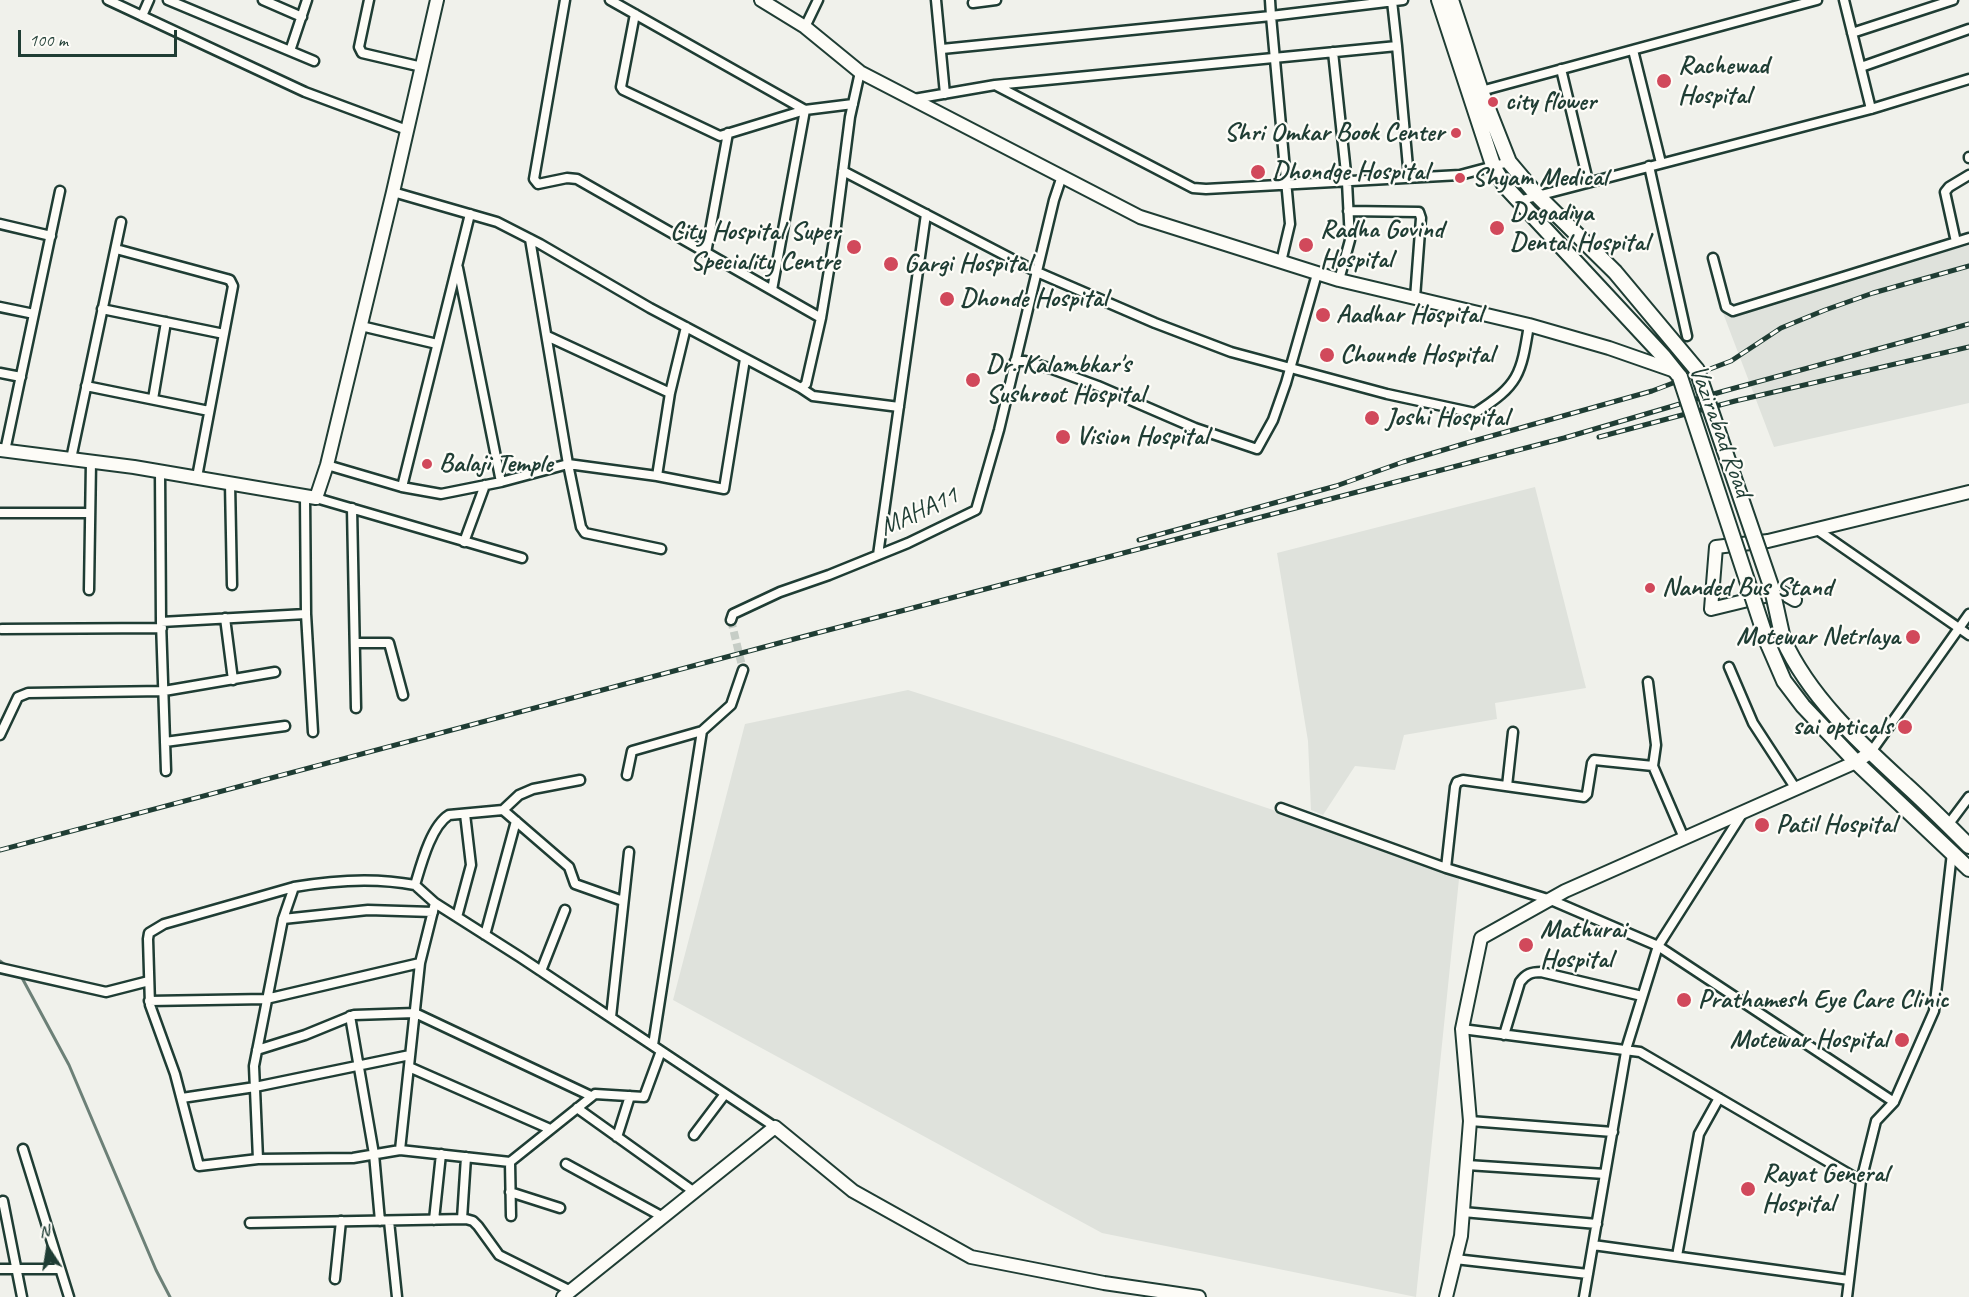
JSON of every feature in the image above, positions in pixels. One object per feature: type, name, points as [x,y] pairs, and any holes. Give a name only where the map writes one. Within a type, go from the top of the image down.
[{"type":"main road","name":"Vazirabad Road","points":[[1439,0],[1494,168],[1518,201],[1620,308],[1677,374],[1768,644],[1784,681],[1803,706],[1856,762],[1969,869]]},
{"type":"main road","name":"Vazirabad Road","points":[[1451,0],[1481,91],[1509,162],[1536,195],[1615,272],[1698,370],[1772,589],[1783,639],[1792,660],[1820,699],[1870,752],[1969,846]]},
{"type":"main road","points":[[1900,804],[1913,791]]},
{"type":"street","points":[[108,0],[305,92],[407,130]]},
{"type":"street","points":[[142,16],[149,0]]},
{"type":"street","points":[[168,0],[314,61]]},
{"type":"street","points":[[262,0],[302,17]]},
{"type":"street","points":[[290,51],[307,0]]},
{"type":"street","points":[[369,0],[358,47],[360,51],[422,67]]},
{"type":"street","points":[[313,732],[306,614],[310,497],[327,465],[437,0]]},
{"type":"street","points":[[565,0],[535,182],[538,184],[567,178],[577,179],[820,318]]},
{"type":"street","points":[[610,0],[805,110]]},
{"type":"street","points":[[761,0],[805,27],[861,72],[1140,217],[1339,280],[1529,325],[1609,348],[1677,374]]},
{"type":"street","points":[[805,27],[818,0]]},
{"type":"street","points":[[936,0],[945,94]]},
{"type":"street","points":[[973,3],[996,0]]},
{"type":"street","points":[[1270,0],[1290,224],[1281,262]]},
{"type":"street","points":[[942,49],[1271,16],[1403,0]]},
{"type":"street","points":[[1481,91],[1817,0]]},
{"type":"street","points":[[1844,0],[1871,108]]},
{"type":"street","points":[[1852,33],[1953,0]]},
{"type":"street","points":[[1392,1],[1409,178]]},
{"type":"street","points":[[635,14],[621,87],[623,90],[720,135],[805,110],[853,104]]},
{"type":"street","points":[[1861,67],[1969,30]]},
{"type":"street","points":[[914,99],[995,85],[1397,46]]},
{"type":"street","points":[[1633,50],[1661,163]]},
{"type":"street","points":[[1333,52],[1347,182],[1350,240],[1339,280]]},
{"type":"street","points":[[1562,69],[1588,181]]},
{"type":"street","points":[[801,388],[806,384],[820,318],[835,234],[853,104],[861,72]]},
{"type":"street","points":[[1518,201],[1871,108],[1969,79]]},
{"type":"street","points":[[995,85],[1193,188],[1287,186],[1460,175],[1494,168],[1509,162]]},
{"type":"street","points":[[771,290],[805,110]]},
{"type":"street","points":[[706,253],[728,133]]},
{"type":"street","points":[[1649,166],[1687,336]]},
{"type":"street","points":[[843,171],[1037,272],[1155,323],[1220,348],[1387,394],[1475,413],[1490,404],[1514,383],[1523,363],[1529,325]]},
{"type":"street","points":[[1956,242],[1945,192],[1969,175]]},
{"type":"street","name":"MAHA11","points":[[731,620],[733,614],[760,600],[878,555],[976,510],[990,462],[1054,200],[1062,177]]},
{"type":"street","points":[[60,191],[21,377],[2,451],[160,471],[310,497],[522,558]]},
{"type":"street","points":[[393,192],[497,222],[810,395],[899,407]]},
{"type":"street","points":[[1348,212],[1419,212],[1421,218],[1415,298]]},
{"type":"street","points":[[402,487],[470,214]]},
{"type":"street","points":[[878,555],[926,214]]},
{"type":"street","points":[[71,459],[121,222]]},
{"type":"street","points":[[0,224],[51,236]]},
{"type":"street","points":[[1713,258],[1726,307],[1733,311],[1969,238]]},
{"type":"street","points":[[530,239],[568,464],[581,527],[585,533],[661,549]]},
{"type":"street","points":[[116,249],[230,280],[232,286],[224,334],[197,477]]},
{"type":"street","points":[[457,264],[501,482]]},
{"type":"street","points":[[1015,361],[1025,361],[1052,369],[1196,428],[1257,449],[1273,420],[1317,273]]},
{"type":"street","points":[[0,307],[34,314]]},
{"type":"street","points":[[102,309],[224,334]]},
{"type":"street","points":[[153,399],[166,322]]},
{"type":"street","points":[[361,326],[437,344]]},
{"type":"street","points":[[657,476],[670,393],[686,327]]},
{"type":"street","points":[[547,336],[670,393]]},
{"type":"street","points":[[327,465],[402,487],[441,494],[501,482],[568,464],[657,476],[724,489],[745,359]]},
{"type":"street","points":[[0,373],[21,377]]},
{"type":"street","points":[[86,386],[209,411]]},
{"type":"street","points":[[89,590],[91,462]]},
{"type":"street","points":[[160,471],[161,625],[166,771]]},
{"type":"street","points":[[230,483],[232,585]]},
{"type":"street","points":[[464,542],[485,485]]},
{"type":"street","points":[[1795,600],[1781,592],[1711,609],[1716,547],[1768,541],[1969,492]]},
{"type":"street","points":[[352,508],[356,708]]},
{"type":"street","points":[[0,513],[90,513]]},
{"type":"street","points":[[1816,529],[1969,635]]},
{"type":"street","points":[[2,629],[161,625],[225,618],[306,614]]},
{"type":"street","points":[[1446,1297],[1461,1236],[1470,1120],[1462,1029],[1481,938],[1565,891],[1856,762],[1870,752],[1969,614]]},
{"type":"street","points":[[225,618],[232,680]]},
{"type":"street","points":[[356,643],[389,643],[403,695]]},
{"type":"street","points":[[1729,667],[1753,723],[1796,789]]},
{"type":"street","points":[[627,776],[632,751],[702,730],[731,705],[743,670]]},
{"type":"street","points":[[0,735],[18,697],[28,693],[164,692],[275,672]]},
{"type":"street","points":[[1647,682],[1656,745],[1653,766],[1684,838]]},
{"type":"street","points":[[165,742],[285,726]]},
{"type":"street","points":[[653,1045],[702,730]]},
{"type":"street","points":[[1508,786],[1513,732]]},
{"type":"street","points":[[1446,868],[1455,784],[1464,780],[1584,797],[1587,794],[1594,760],[1653,766]]},
{"type":"street","points":[[415,885],[429,846],[442,820],[449,815],[504,810],[519,795],[533,789],[580,780]]},
{"type":"street","points":[[1948,825],[1969,797]]},
{"type":"street","points":[[1281,808],[1446,868],[1551,900],[1658,946],[1894,1102]]},
{"type":"street","points":[[504,810],[569,867],[575,884],[623,901]]},
{"type":"street","points":[[1584,1297],[1626,1051],[1658,946],[1743,812]]},
{"type":"street","points":[[457,917],[471,865],[465,814]]},
{"type":"street","points":[[485,935],[516,821]]},
{"type":"street","points":[[611,1017],[629,852]]},
{"type":"street","points":[[1847,1297],[1861,1181],[1876,1121],[1894,1102],[1934,1011],[1952,853]]},
{"type":"street","points":[[661,1051],[644,1097],[595,1094],[510,1162],[400,1150],[353,1158],[258,1159],[199,1166],[176,1074],[149,1001],[147,939],[149,933],[158,926],[294,887],[345,880],[415,885],[434,907],[457,917],[541,971],[776,1127],[853,1191],[971,1257],[1104,1284],[1199,1297]]},
{"type":"street","points":[[258,1159],[254,1066],[283,919],[294,887]]},
{"type":"street","points":[[283,919],[368,910],[434,907]]},
{"type":"street","points":[[400,1150],[420,963],[434,907]]},
{"type":"street","points":[[541,971],[565,909]]},
{"type":"street","points":[[149,1001],[266,999],[420,963]]},
{"type":"street","points":[[0,968],[106,992],[149,981]]},
{"type":"street","points":[[1504,1035],[1520,982],[1532,972],[1642,996]]},
{"type":"street","points":[[257,1050],[305,1035],[350,1016],[415,1013],[591,1096]]},
{"type":"street","points":[[350,1016],[398,1297]]},
{"type":"street","points":[[1462,1029],[1640,1053],[1861,1181]]},
{"type":"street","points":[[182,1098],[255,1087],[410,1055]]},
{"type":"street","points":[[409,1067],[550,1130]]},
{"type":"street","points":[[694,1134],[725,1094]]},
{"type":"street","points":[[617,1137],[630,1096]]},
{"type":"street","points":[[1677,1256],[1699,1134],[1719,1098]]},
{"type":"street","points":[[577,1108],[693,1191]]},
{"type":"street","points":[[1470,1120],[1613,1132]]},
{"type":"street","points":[[250,1223],[462,1219],[473,1221],[499,1254],[567,1294],[693,1191],[776,1127]]},
{"type":"street","points":[[23,1149],[69,1297]]},
{"type":"street","points":[[434,1220],[441,1154]]},
{"type":"street","points":[[462,1219],[466,1157]]},
{"type":"street","points":[[510,1162],[511,1216]]},
{"type":"street","points":[[566,1164],[663,1217]]},
{"type":"street","points":[[1467,1164],[1605,1174]]},
{"type":"street","points":[[510,1192],[560,1208]]},
{"type":"street","points":[[3,1201],[22,1297]]},
{"type":"street","points":[[1463,1212],[1597,1224]]},
{"type":"street","points":[[335,1279],[341,1221]]},
{"type":"street","points":[[1593,1245],[1849,1280]]},
{"type":"street","points":[[1455,1259],[1588,1274]]},
{"type":"street","points":[[0,1269],[60,1269]]},
{"type":"shaded area","points":[[1969,245],[1969,403],[1774,447],[1723,313]]},
{"type":"shaded area","points":[[1535,487],[1586,688],[1495,703],[1497,719],[1404,735],[1395,770],[1355,766],[1323,815],[1311,810],[1308,741],[1277,553]]},
{"type":"shaded area","points":[[908,690],[1279,812],[1312,819],[1459,879],[1416,1297],[1102,1233],[673,1000],[745,724]]},
{"type":"waterway","points":[[0,961],[8,967]]},
{"type":"waterway","points":[[21,976],[69,1065],[156,1270],[170,1297]]},
{"type":"tunnel","points":[[731,620],[743,670]]},
{"type":"railway","points":[[1139,540],[1336,486],[1403,462],[1652,391],[1731,361],[1781,328],[1825,310],[1873,293],[1969,266]]},
{"type":"railway","points":[[0,850],[1564,438],[1724,391],[1969,324]]},
{"type":"railway","points":[[1599,437],[1735,401],[1969,347]]},
{"type":"place","name":"Rachewad Hospital","points":[[1664,81]]},
{"type":"place","name":"city flower","points":[[1493,102]]},
{"type":"place","name":"Shri Omkar Book Center","points":[[1456,133]]},
{"type":"place","name":"Dhondge Hospital","points":[[1258,172]]},
{"type":"place","name":"Shyam Medical","points":[[1460,178]]},
{"type":"place","name":"Dagadiya Dental Hospital","points":[[1497,228]]},
{"type":"place","name":"Radha Govind Hospital","points":[[1306,245]]},
{"type":"place","name":"City Hospital Super Speciality Centre","points":[[854,247]]},
{"type":"place","name":"Gargi Hospital","points":[[891,264]]},
{"type":"place","name":"Dhonde Hospital","points":[[947,299]]},
{"type":"place","name":"Aadhar Hospital","points":[[1323,315]]},
{"type":"place","name":"Chounde Hospital","points":[[1327,355]]},
{"type":"place","name":"Dr. Kalambkar's Sushroot Hospital","points":[[973,380]]},
{"type":"place","name":"Joshi Hospital","points":[[1372,418]]},
{"type":"place","name":"Vision Hospital","points":[[1063,437]]},
{"type":"place","name":"Balaji Temple","points":[[427,464]]},
{"type":"place","name":"Nanded Bus Stand","points":[[1650,588]]},
{"type":"place","name":"Motewar Netrlaya","points":[[1913,637]]},
{"type":"place","name":"sai opticals","points":[[1905,727]]},
{"type":"place","name":"Patil Hospital","points":[[1762,825]]},
{"type":"place","name":"Mathurai Hospital","points":[[1526,945]]},
{"type":"place","name":"Prathamesh Eye Care Clinic","points":[[1684,1000]]},
{"type":"place","name":"Motewar Hospital","points":[[1902,1040]]},
{"type":"place","name":"Rayat General Hospital","points":[[1748,1189]]}]
